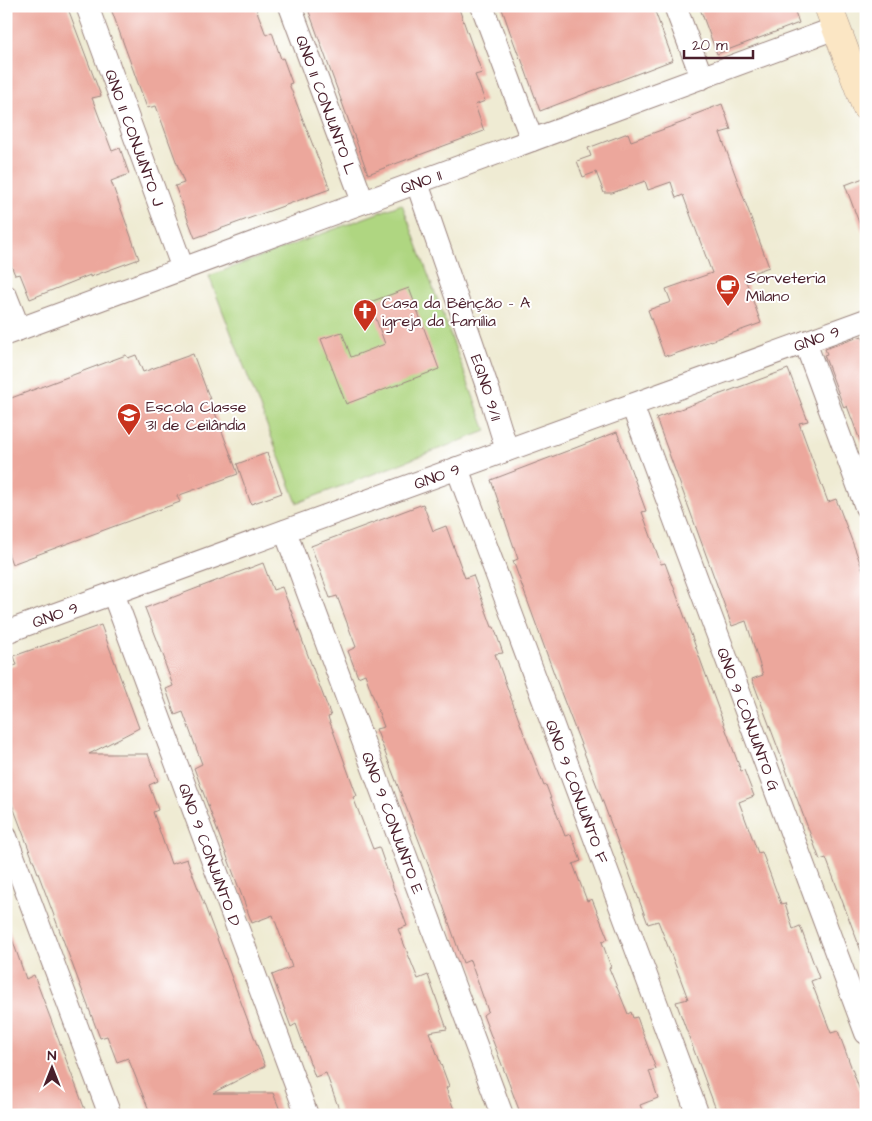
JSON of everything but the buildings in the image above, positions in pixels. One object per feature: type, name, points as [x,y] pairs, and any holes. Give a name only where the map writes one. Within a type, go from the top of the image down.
[{"type":"main road","points":[[832,17],[866,107]]},
{"type":"street","name":"QNO 11 CONJUNTO J","points":[[87,6],[182,269]]},
{"type":"street","name":"QNO 11 CONJUNTO L","points":[[290,6],[363,202]]},
{"type":"street","points":[[482,6],[532,140]]},
{"type":"street","points":[[676,6],[702,78]]},
{"type":"street","name":"QNO 11","points":[[12,332],[702,78],[832,17]]},
{"type":"street","name":"EQNO 9/11","points":[[417,183],[507,450]]},
{"type":"street","points":[[6,296],[12,332]]},
{"type":"street","name":"QNO 9","points":[[6,632],[866,320]]},
{"type":"street","points":[[805,342],[866,507]]},
{"type":"street","name":"QNO 9 CONJUNTO G","points":[[632,405],[866,1033]]},
{"type":"street","name":"QNO 9 CONJUNTO F","points":[[457,468],[698,1115]]},
{"type":"street","name":"QNO 9 CONJUNTO E","points":[[285,531],[502,1115]]},
{"type":"street","name":"QNO 9 CONJUNTO D","points":[[113,594],[307,1115]]},
{"type":"street","points":[[6,836],[110,1115]]},
{"type":"green space","points":[[402,204],[486,431],[297,503],[209,276]]},
{"type":"place","name":"Sorveteria Milano","points":[[728,307]]},
{"type":"place","name":"Casa da Bênção - A igreja da família","points":[[365,332]]},
{"type":"place","name":"Escola Classe 31 de Ceilândia","points":[[129,436]]}]
